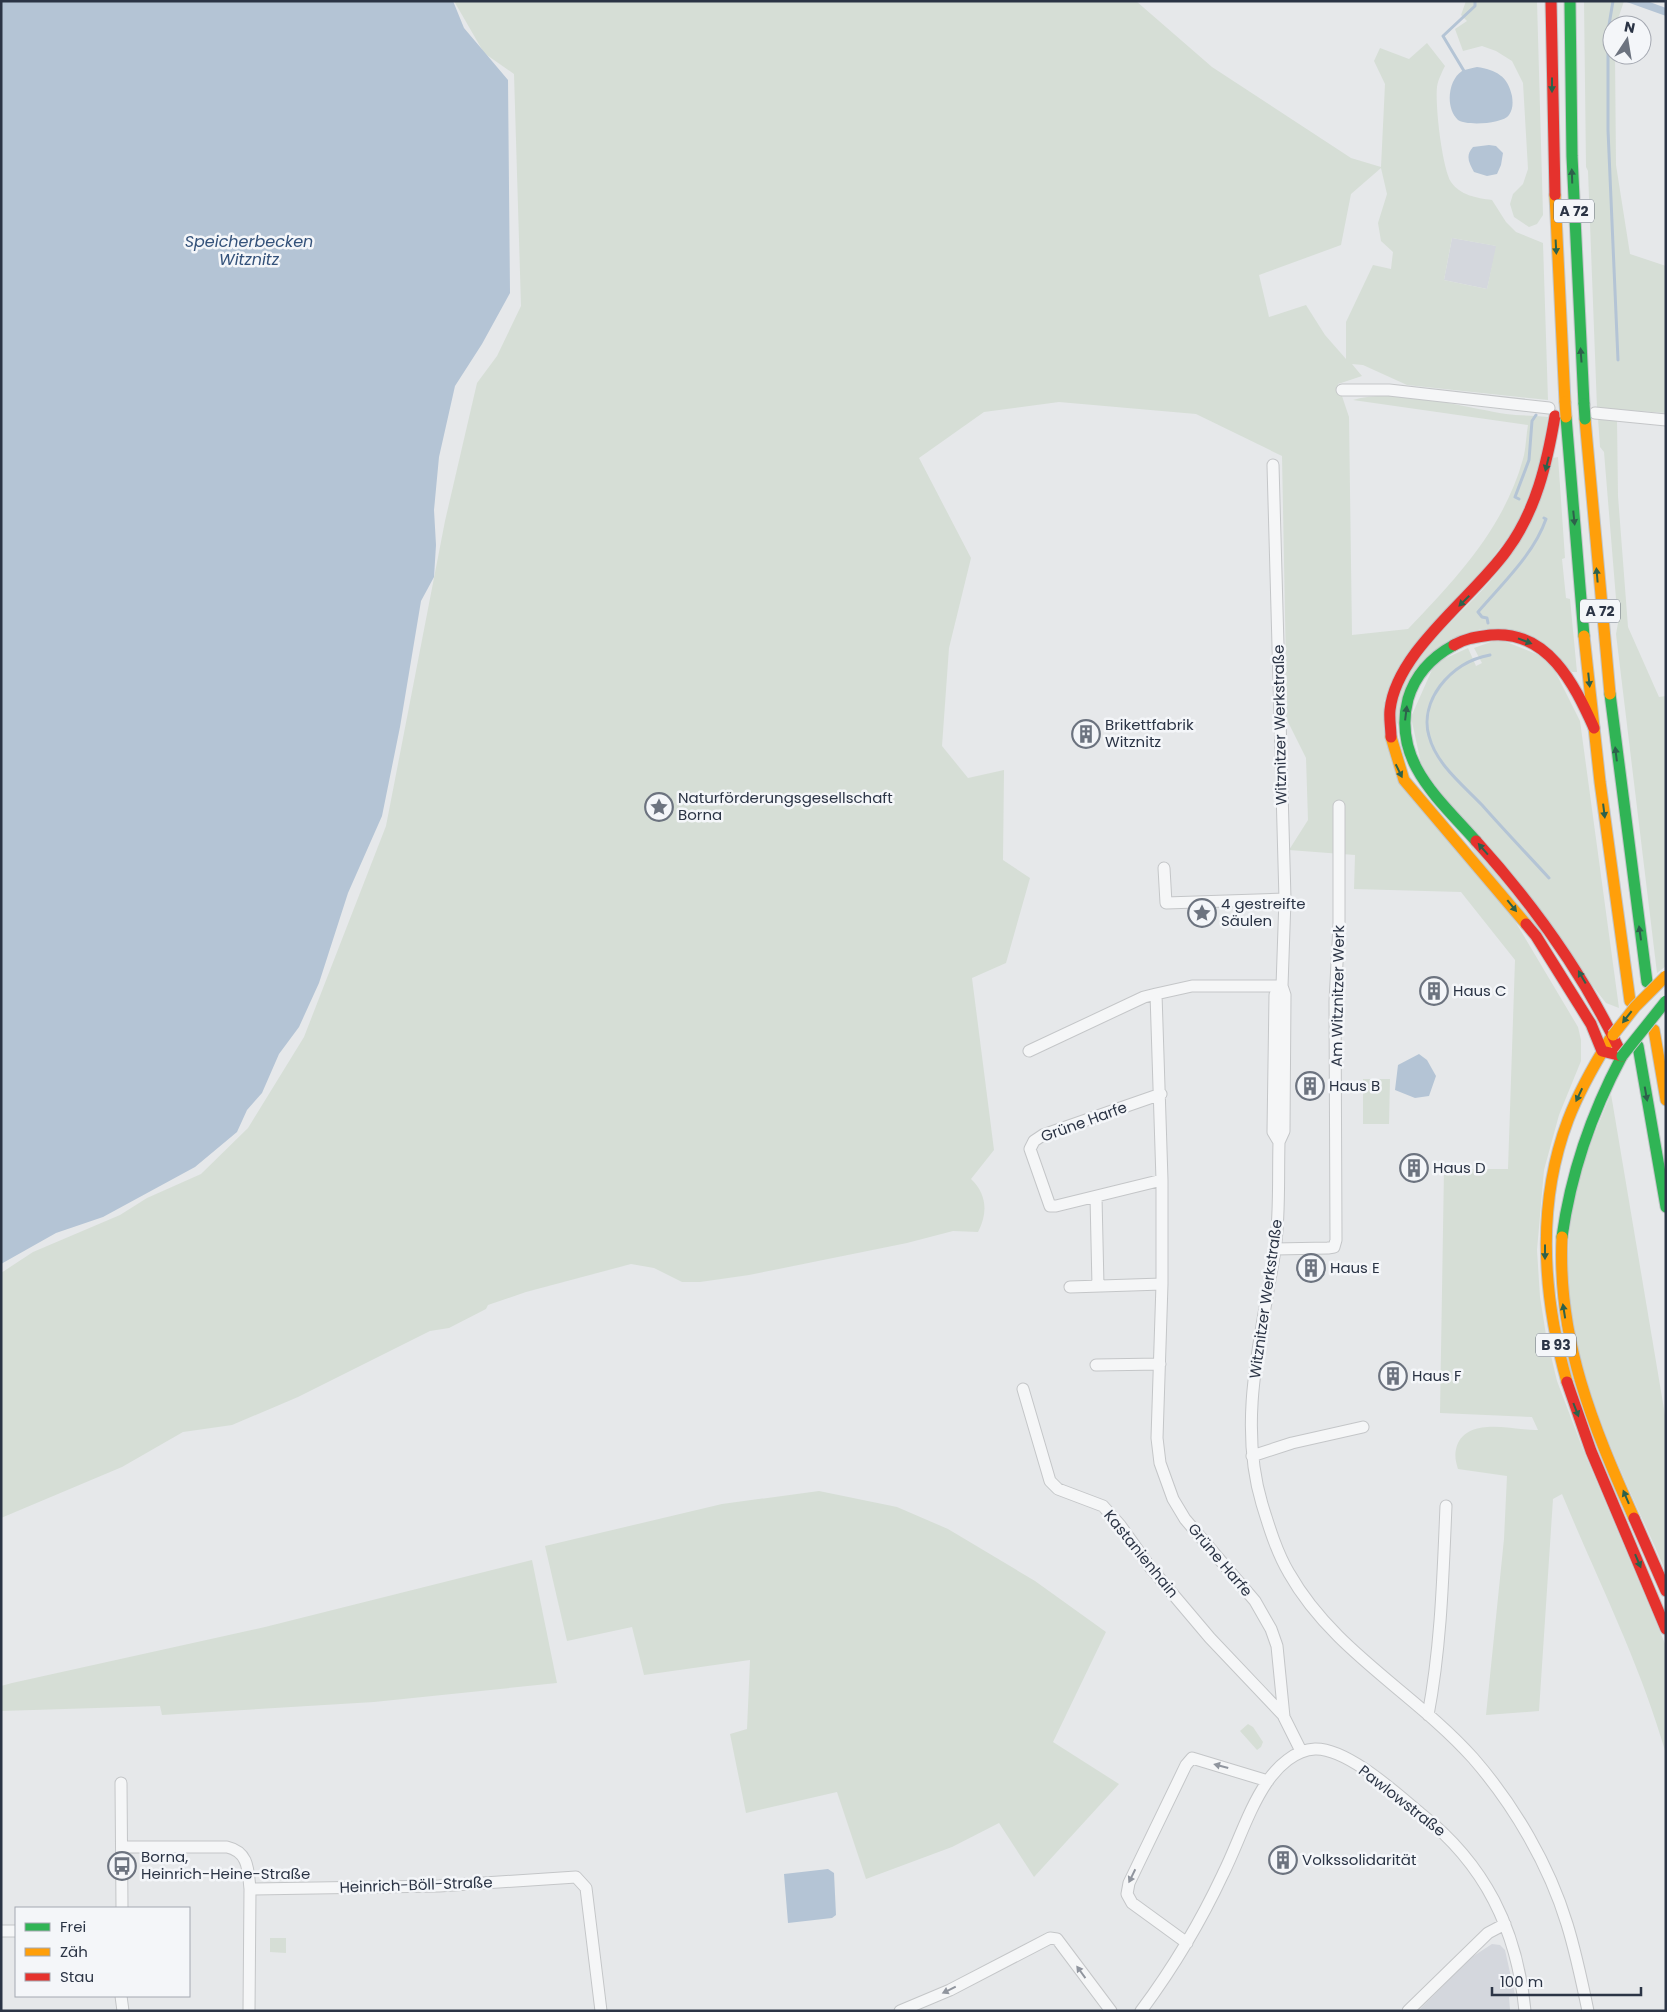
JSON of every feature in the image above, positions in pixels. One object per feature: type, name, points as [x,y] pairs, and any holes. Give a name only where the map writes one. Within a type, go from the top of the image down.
[{"type":"main road","name":"A 72","points":[[1570,1],[1572,156],[1584,404],[1590,416],[1596,564],[1611,716],[1647,982]]},
{"type":"main road","name":"A 72","points":[[1551,5],[1552,106],[1561,355],[1558,409],[1594,728],[1612,876],[1630,1001]]},
{"type":"main road","points":[[1558,409],[1547,465],[1528,517],[1494,568],[1412,657],[1392,695],[1388,727],[1391,750],[1404,780],[1428,811],[1505,896],[1536,936],[1586,1016],[1602,1051],[1622,1056]]},
{"type":"main road","points":[[1594,728],[1574,686],[1560,665],[1544,650],[1527,640],[1507,635],[1483,635],[1462,640],[1439,652],[1423,669],[1412,688],[1406,710],[1404,732],[1408,750],[1422,778],[1552,931],[1576,967],[1606,1020],[1611,1038],[1622,1056]]},
{"type":"main road","name":"B 93","points":[[1666,976],[1635,1008],[1602,1051],[1568,1120],[1553,1172],[1545,1228],[1546,1282],[1550,1319],[1568,1391],[1666,1629]]},
{"type":"main road","name":"B 93","points":[[1666,1001],[1622,1056],[1589,1122],[1572,1174],[1564,1221],[1561,1288],[1566,1321],[1584,1392],[1666,1591]]},
{"type":"main road","points":[[1654,1030],[1665,1095]]},
{"type":"main road","points":[[1638,1046],[1666,1207]]},
{"type":"street","points":[[1342,390],[1389,390],[1558,409]]},
{"type":"street","points":[[1590,416],[1666,420]]},
{"type":"street","name":"Witznitzer Werkstraße","points":[[1273,464],[1285,899],[1282,986],[1285,995],[1284,1131],[1279,1142],[1275,1249],[1252,1402],[1252,1456],[1262,1504],[1288,1572],[1300,1591],[1333,1630],[1369,1666],[1460,1744],[1487,1775],[1511,1808],[1539,1857],[1567,1922],[1588,2011]]},
{"type":"street","name":"Am Witznitzer Werk","points":[[1275,1249],[1328,1248],[1334,1247],[1336,1240],[1335,1001],[1339,925],[1339,806]]},
{"type":"street","points":[[1164,868],[1166,902],[1285,899]]},
{"type":"street","points":[[1029,1051],[1144,997],[1192,986],[1282,986]]},
{"type":"street","name":"Grüne Harfe","points":[[1156,994],[1161,1094],[1162,1180],[1162,1284],[1157,1438],[1165,1481],[1186,1519],[1255,1602],[1271,1629],[1277,1646],[1284,1717],[1301,1751]]},
{"type":"street","name":"Grüne Harfe","points":[[1161,1094],[1043,1135],[1034,1141],[1030,1149],[1050,1206],[1162,1180]]},
{"type":"street","points":[[1096,1196],[1098,1286]]},
{"type":"street","points":[[1070,1287],[1162,1284]]},
{"type":"street","points":[[1096,1365],[1160,1364]]},
{"type":"street","name":"Kastanienhain","points":[[1023,1389],[1050,1481],[1058,1489],[1103,1506],[1120,1525],[1150,1567],[1210,1638],[1284,1717]]},
{"type":"street","points":[[1252,1456],[1292,1443],[1363,1427]]},
{"type":"street","points":[[1428,1715],[1435,1680],[1446,1506]]},
{"type":"street","name":"Pawlowstraße","points":[[1301,1751],[1316,1749],[1332,1751],[1364,1771],[1431,1821],[1476,1868],[1494,1899],[1505,1924],[1520,1969],[1525,2011]]},
{"type":"street","points":[[1141,2011],[1187,1943],[1204,1913],[1268,1781],[1288,1759],[1301,1751]]},
{"type":"street","points":[[1187,1943],[1132,1902],[1127,1894],[1128,1883],[1186,1765],[1192,1758],[1268,1781]]},
{"type":"street","points":[[121,1783],[122,1907]]},
{"type":"street","points":[[122,1847],[214,1846],[237,1849],[246,1860],[250,1889],[249,2011]]},
{"type":"street","name":"Heinrich-Böll-Straße","points":[[250,1889],[439,1886],[570,1876],[581,1880],[586,1888],[601,2011]]},
{"type":"street","points":[[1408,2011],[1488,1933],[1505,1924]]},
{"type":"street","points":[[1,1931],[15,1931]]},
{"type":"street","points":[[900,2011],[950,1990],[1050,1938],[1057,1939],[1111,2011]]},
{"type":"street","points":[[121,1997],[123,2011]]},
{"type":"shaded area","points":[[454,1],[1136,1],[1212,67],[1351,158],[1381,167],[1385,84],[1374,61],[1380,48],[1409,59],[1427,43],[1445,66],[1438,84],[1437,107],[1442,150],[1451,182],[1464,193],[1492,200],[1506,222],[1516,232],[1543,243],[1548,400],[1407,385],[1363,365],[1352,364],[1362,376],[1338,384],[1349,417],[1352,635],[1408,629],[1444,591],[1476,551],[1504,508],[1515,484],[1523,459],[1528,425],[1353,400],[1370,397],[1409,397],[1506,414],[1548,417],[1539,471],[1515,528],[1384,701],[1578,1027],[1581,1040],[1581,1061],[1559,1115],[1544,1170],[1537,1250],[1540,1297],[1546,1335],[1557,1381],[1584,1452],[1666,1646],[1666,1754],[1644,1687],[1618,1622],[1562,1494],[1553,1499],[1539,1711],[1486,1715],[1504,1539],[1507,1476],[1458,1469],[1456,1450],[1458,1443],[1465,1435],[1483,1427],[1538,1430],[1532,1417],[1440,1413],[1444,1169],[1508,1169],[1515,960],[1461,892],[1354,889],[1355,855],[1289,850],[1308,820],[1306,758],[1287,720],[1282,456],[1196,414],[1059,402],[984,412],[919,458],[971,558],[949,648],[942,746],[968,778],[1004,770],[1003,860],[1030,878],[1006,963],[972,978],[994,1150],[971,1179],[980,1191],[984,1204],[983,1218],[978,1232],[953,1231],[907,1243],[749,1275],[700,1282],[682,1282],[654,1268],[631,1264],[526,1292],[488,1305],[486,1309],[449,1328],[430,1331],[298,1397],[232,1425],[183,1432],[122,1467],[1,1518],[1,1273],[33,1252],[120,1215],[147,1198],[201,1174],[248,1128],[304,1037],[386,826],[445,521],[477,383],[497,356],[521,306],[514,74],[484,53]],"holes":[[[1381,168],[1387,194],[1378,223],[1381,241],[1393,252],[1391,269],[1373,265],[1346,322],[1346,359],[1325,335],[1306,305],[1269,317],[1259,275],[1341,245],[1351,194]],[[1452,238],[1496,246],[1487,289],[1444,280]]]},
{"type":"shaded area","points":[[1466,1],[1537,1],[1543,215],[1537,224],[1529,227],[1514,217],[1510,204],[1513,194],[1523,184],[1528,169],[1523,83],[1512,61],[1496,51],[1482,46],[1463,51],[1455,29],[1467,21],[1461,15]]},
{"type":"shaded area","points":[[1584,1],[1624,1],[1619,15],[1602,15],[1602,65],[1615,65],[1616,165],[1630,254],[1666,266],[1666,413],[1597,408],[1588,171],[1586,167]]},
{"type":"shaded area","points":[[1452,238],[1497,246],[1487,289],[1444,280]]},
{"type":"shaded area","points":[[1598,418],[1617,420],[1618,496],[1628,627],[1659,697],[1666,696],[1666,966],[1657,973],[1616,634],[1618,623],[1604,452],[1600,447]]},
{"type":"shaded area","points":[[1558,457],[1565,558],[1562,559],[1566,598],[1570,599],[1577,672],[1572,672],[1557,654],[1546,645],[1517,631],[1487,629],[1459,636],[1435,650],[1416,671],[1404,698],[1400,727],[1406,759],[1417,780],[1497,872],[1549,936],[1533,924],[1522,912],[1410,779],[1404,768],[1395,739],[1394,712],[1401,688],[1413,666],[1447,626],[1485,587],[1519,543],[1543,493],[1553,458]]},
{"type":"shaded area","points":[[1499,639],[1549,659],[1580,721],[1619,1008],[1606,1003],[1422,768],[1411,717],[1435,663],[1468,648],[1476,666],[1482,663],[1474,648]]},
{"type":"shaded area","points":[[1363,1079],[1390,1079],[1389,1124],[1363,1124]]},
{"type":"shaded area","points":[[1611,1094],[1666,1421],[1666,1572],[1622,1474],[1595,1407],[1584,1372],[1570,1302],[1568,1257],[1575,1197],[1588,1152]]},
{"type":"shaded area","points":[[819,1491],[897,1507],[948,1529],[1035,1581],[1106,1632],[1053,1742],[1119,1784],[1034,1877],[999,1823],[952,1847],[866,1879],[837,1792],[746,1813],[730,1734],[747,1729],[750,1660],[644,1675],[632,1627],[567,1641],[545,1546],[722,1504]]},
{"type":"shaded area","points":[[532,1560],[557,1683],[374,1702],[162,1715],[160,1706],[1,1711],[1,1686],[265,1627]]},
{"type":"shaded area","points":[[1248,1724],[1253,1727],[1263,1742],[1257,1750],[1240,1731]]},
{"type":"shaded area","points":[[270,1938],[286,1938],[286,1953],[270,1952]]},
{"type":"shaded area","points":[[1492,1944],[1500,1945],[1505,1950],[1515,1995],[1509,1997],[1510,2010],[1516,2011],[1418,2011],[1469,1959]]},
{"type":"water","name":"Speicherbecken Witznitz","points":[[1,1],[453,1],[464,28],[508,80],[510,293],[482,344],[455,386],[439,457],[434,510],[436,545],[434,577],[421,601],[400,727],[382,816],[348,893],[319,983],[299,1027],[279,1054],[262,1093],[247,1110],[237,1132],[195,1167],[103,1217],[56,1233],[1,1264]]},
{"type":"water","points":[[1624,1],[1647,1],[1666,8],[1666,16]]},
{"type":"water","points":[[1477,67],[1495,72],[1508,83],[1513,104],[1509,115],[1505,118],[1492,122],[1469,123],[1458,120],[1454,115],[1450,102],[1451,87],[1457,75],[1462,71]]},
{"type":"water","points":[[1496,146],[1503,153],[1497,174],[1487,176],[1474,172],[1469,163],[1468,156],[1473,147]]},
{"type":"water","points":[[1419,1054],[1427,1060],[1436,1076],[1429,1096],[1415,1098],[1395,1090],[1398,1065]]},
{"type":"water","points":[[828,1869],[834,1873],[836,1915],[832,1918],[788,1923],[784,1874]]},
{"type":"waterway","points":[[1464,71],[1443,36],[1475,6],[1475,1]]},
{"type":"waterway","points":[[1613,1],[1608,31],[1608,130],[1618,360]]},
{"type":"waterway","points":[[1519,499],[1515,497],[1529,460],[1532,421],[1536,415]]},
{"type":"waterway","points":[[1488,623],[1487,618],[1482,617],[1478,612],[1526,556],[1541,532],[1546,519],[1544,518]]},
{"type":"waterway","points":[[1490,655],[1475,659],[1462,666],[1440,686],[1433,698],[1427,717],[1429,736],[1438,756],[1451,774],[1549,878]]},
{"type":"traffic: fast","points":[[1570,1],[1572,156],[1584,404]]},
{"type":"traffic: fast","points":[[1584,404],[1585,419]]},
{"type":"traffic: fast","points":[[1566,417],[1584,636]]},
{"type":"traffic: fast","points":[[1454,645],[1425,668],[1411,690],[1405,721],[1407,741],[1413,760],[1422,778],[1476,841]]},
{"type":"traffic: fast","points":[[1610,694],[1647,982]]},
{"type":"traffic: fast","points":[[1622,1056],[1666,1001]]},
{"type":"traffic: fast","points":[[1638,1046],[1666,1207]]},
{"type":"traffic: fast","points":[[1562,1237],[1571,1189],[1584,1144],[1601,1100],[1622,1056]]},
{"type":"traffic: slow","points":[[1555,195],[1565,402]]},
{"type":"traffic: slow","points":[[1565,402],[1566,417]]},
{"type":"traffic: slow","points":[[1585,419],[1610,694]]},
{"type":"traffic: slow","points":[[1584,636],[1600,782],[1630,1001]]},
{"type":"traffic: slow","points":[[1391,737],[1404,780],[1526,924]]},
{"type":"traffic: slow","points":[[1613,1035],[1635,1007],[1666,976]]},
{"type":"traffic: slow","points":[[1654,1030],[1666,1100]]},
{"type":"traffic: slow","points":[[1567,1382],[1559,1350],[1548,1284],[1546,1251],[1551,1185],[1558,1152],[1572,1109],[1587,1078],[1610,1039]]},
{"type":"traffic: slow","points":[[1562,1237],[1562,1275],[1565,1311],[1572,1347],[1592,1416],[1634,1518]]},
{"type":"traffic: jam","points":[[1551,1],[1555,195]]},
{"type":"traffic: jam","points":[[1391,737],[1390,710],[1395,688],[1406,667],[1438,626],[1493,568],[1507,550],[1526,519],[1544,469],[1555,416]]},
{"type":"traffic: jam","points":[[1454,645],[1467,639],[1491,635],[1511,636],[1528,641],[1556,663],[1568,678],[1594,728]]},
{"type":"traffic: jam","points":[[1476,841],[1518,890],[1556,941],[1590,994],[1620,1051]]},
{"type":"traffic: jam","points":[[1526,924],[1536,936],[1591,1024],[1602,1051],[1622,1056]]},
{"type":"traffic: jam","points":[[1567,1382],[1591,1451],[1666,1629]]},
{"type":"traffic: jam","points":[[1634,1518],[1666,1591]]},
{"type":"place","name":"Brikettfabrik Witznitz","points":[[1086,734]]},
{"type":"place","name":"Naturförderungsgesellschaft Borna","points":[[659,807]]},
{"type":"place","name":"4 gestreifte Säulen","points":[[1202,913]]},
{"type":"place","name":"Haus C","points":[[1434,991]]},
{"type":"place","name":"Haus B","points":[[1310,1086]]},
{"type":"place","name":"Haus D","points":[[1414,1168]]},
{"type":"place","name":"Haus E","points":[[1311,1268]]},
{"type":"place","name":"Haus F","points":[[1393,1376]]},
{"type":"place","name":"Volkssolidarität","points":[[1283,1860]]},
{"type":"place","name":"Borna, Heinrich-Heine-Straße","points":[[122,1866]]}]
